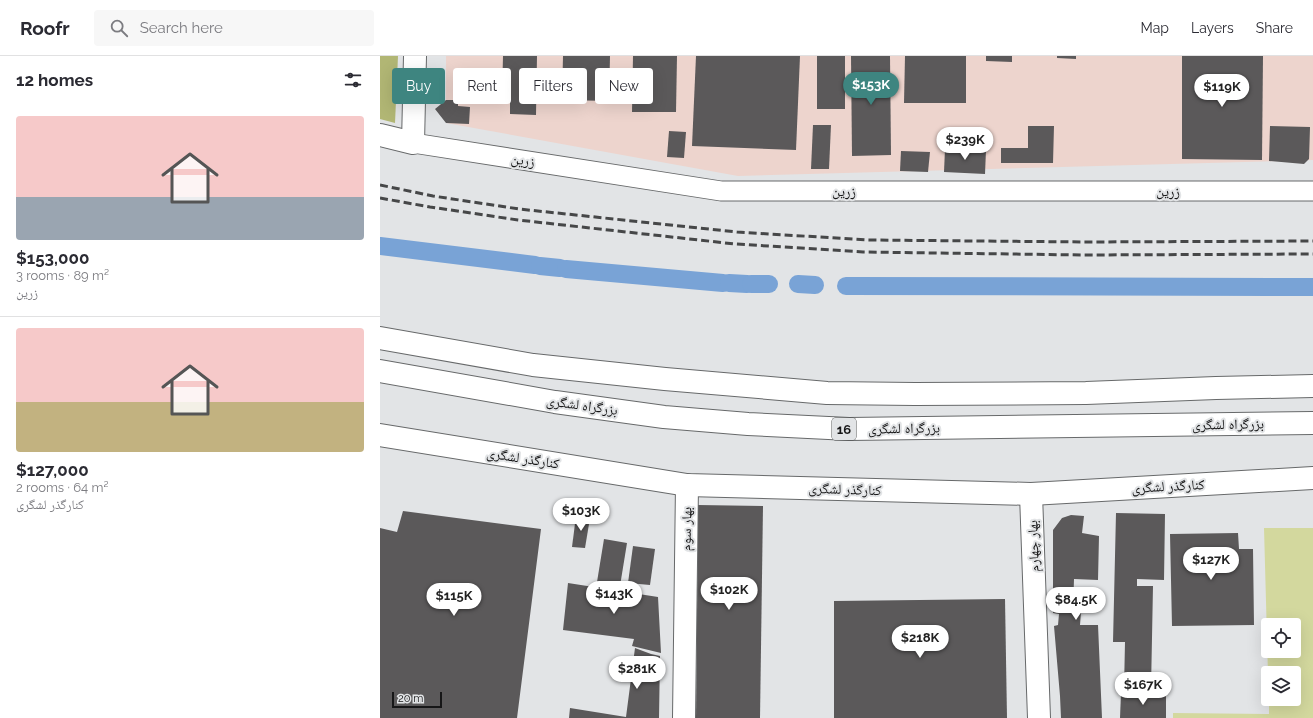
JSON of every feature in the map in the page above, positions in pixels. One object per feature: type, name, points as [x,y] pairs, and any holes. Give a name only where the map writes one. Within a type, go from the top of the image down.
[{"type":"main road","points":[[413,142],[415,56]]},
{"type":"main road","name":"زرین","points":[[380,135],[413,142]]},
{"type":"main road","points":[[380,338],[533,364],[665,379],[827,393],[1086,393],[1313,386]]},
{"type":"main road","name":"بزرگراه لشگری","points":[[380,371],[555,402],[664,417],[748,424],[849,429],[1313,423]]},
{"type":"main road","name":"کنارگذر لشگری","points":[[380,435],[687,485],[1031,494],[1313,478]]},
{"type":"main road","name":"بهار سوم","points":[[684,718],[687,485]]},
{"type":"main road","name":"بهار چهارم","points":[[1031,494],[1039,718]]},
{"type":"street","name":"زرین","points":[[413,142],[721,190],[1313,190]]},
{"type":"shaded area","points":[[446,56],[1313,56],[1313,160],[738,176],[446,123]]},
{"type":"green space","points":[[380,56],[398,56],[397,68],[392,68],[392,104],[396,104],[395,123],[380,119]]},
{"type":"green space","points":[[1264,528],[1313,528],[1313,718],[1173,718],[1173,713],[1269,714],[1269,706],[1301,706],[1301,666],[1268,666],[1268,658],[1301,658],[1301,618],[1266,618]]},
{"type":"building","points":[[503,56],[537,56],[537,68],[519,68],[519,104],[536,104],[536,115],[510,114],[511,68],[503,68]]},
{"type":"building","points":[[563,56],[610,56],[610,68],[595,68],[595,101],[587,101],[587,68],[563,68]]},
{"type":"building","points":[[633,56],[677,56],[676,112],[632,112],[632,104],[653,104],[653,68],[633,68]]},
{"type":"building","points":[[696,56],[800,56],[796,150],[692,146]]},
{"type":"building","points":[[817,56],[845,56],[845,109],[817,109]]},
{"type":"building","points":[[851,56],[890,56],[891,155],[852,156]]},
{"type":"building","points":[[905,56],[966,56],[966,103],[904,103]]},
{"type":"building","points":[[986,56],[1012,56],[1012,62],[986,61]]},
{"type":"building","points":[[1057,56],[1076,56],[1076,59],[1057,58]]},
{"type":"building","points":[[1182,56],[1263,56],[1262,160],[1182,159]]},
{"type":"building","points":[[453,100],[453,104],[470,107],[469,124],[446,123],[435,109],[441,104],[445,104],[445,101]]},
{"type":"building","points":[[813,125],[831,125],[829,169],[811,169]]},
{"type":"building","points":[[1028,126],[1054,126],[1053,163],[1001,163],[1001,148],[1028,148]]},
{"type":"building","points":[[1270,126],[1310,127],[1309,159],[1304,164],[1269,161]]},
{"type":"building","points":[[669,131],[686,132],[684,158],[667,157]]},
{"type":"building","points":[[945,149],[986,150],[985,174],[944,172]]},
{"type":"building","points":[[901,151],[930,152],[928,172],[900,171]]},
{"type":"building","points":[[698,505],[763,506],[760,718],[696,718]]},
{"type":"building","points":[[403,511],[541,529],[517,718],[380,718],[380,528],[397,532]]},
{"type":"building","points":[[1116,513],[1165,514],[1164,580],[1137,579],[1137,586],[1153,586],[1151,689],[1124,689],[1125,642],[1113,642]]},
{"type":"building","points":[[1071,515],[1084,516],[1082,533],[1099,536],[1098,580],[1074,579],[1073,611],[1081,612],[1080,625],[1098,625],[1102,718],[1061,718],[1054,626],[1058,625],[1059,614],[1053,613],[1053,530],[1062,518]]},
{"type":"building","points":[[576,516],[590,518],[585,548],[572,547]]},
{"type":"building","points":[[1238,533],[1239,549],[1253,549],[1254,625],[1172,626],[1170,534]]},
{"type":"building","points":[[604,539],[627,543],[620,586],[597,582]]},
{"type":"building","points":[[633,546],[655,549],[650,585],[628,583]]},
{"type":"building","points":[[568,583],[658,597],[661,653],[632,646],[634,639],[563,630]]},
{"type":"building","points":[[1005,599],[1007,718],[834,718],[834,601]]},
{"type":"building","points":[[635,648],[660,656],[659,718],[569,718],[570,708],[626,717]]},
{"type":"building","points":[[1121,693],[1166,694],[1166,718],[1120,718]]},
{"type":"waterway","points":[[380,246],[535,265]]},
{"type":"waterway","points":[[540,266],[560,268]]},
{"type":"waterway","points":[[566,269],[723,283]]},
{"type":"waterway","points":[[729,283],[747,284]]},
{"type":"waterway","points":[[751,284],[769,284]]},
{"type":"waterway","points":[[798,284],[815,285]]},
{"type":"waterway","points":[[846,286],[1313,287]]},
{"type":"railway","points":[[380,185],[433,196],[519,209],[737,232],[868,240],[1088,242],[1313,241]]},
{"type":"railway","points":[[380,198],[518,220],[735,244],[863,252],[1084,255],[1313,254]]}]
